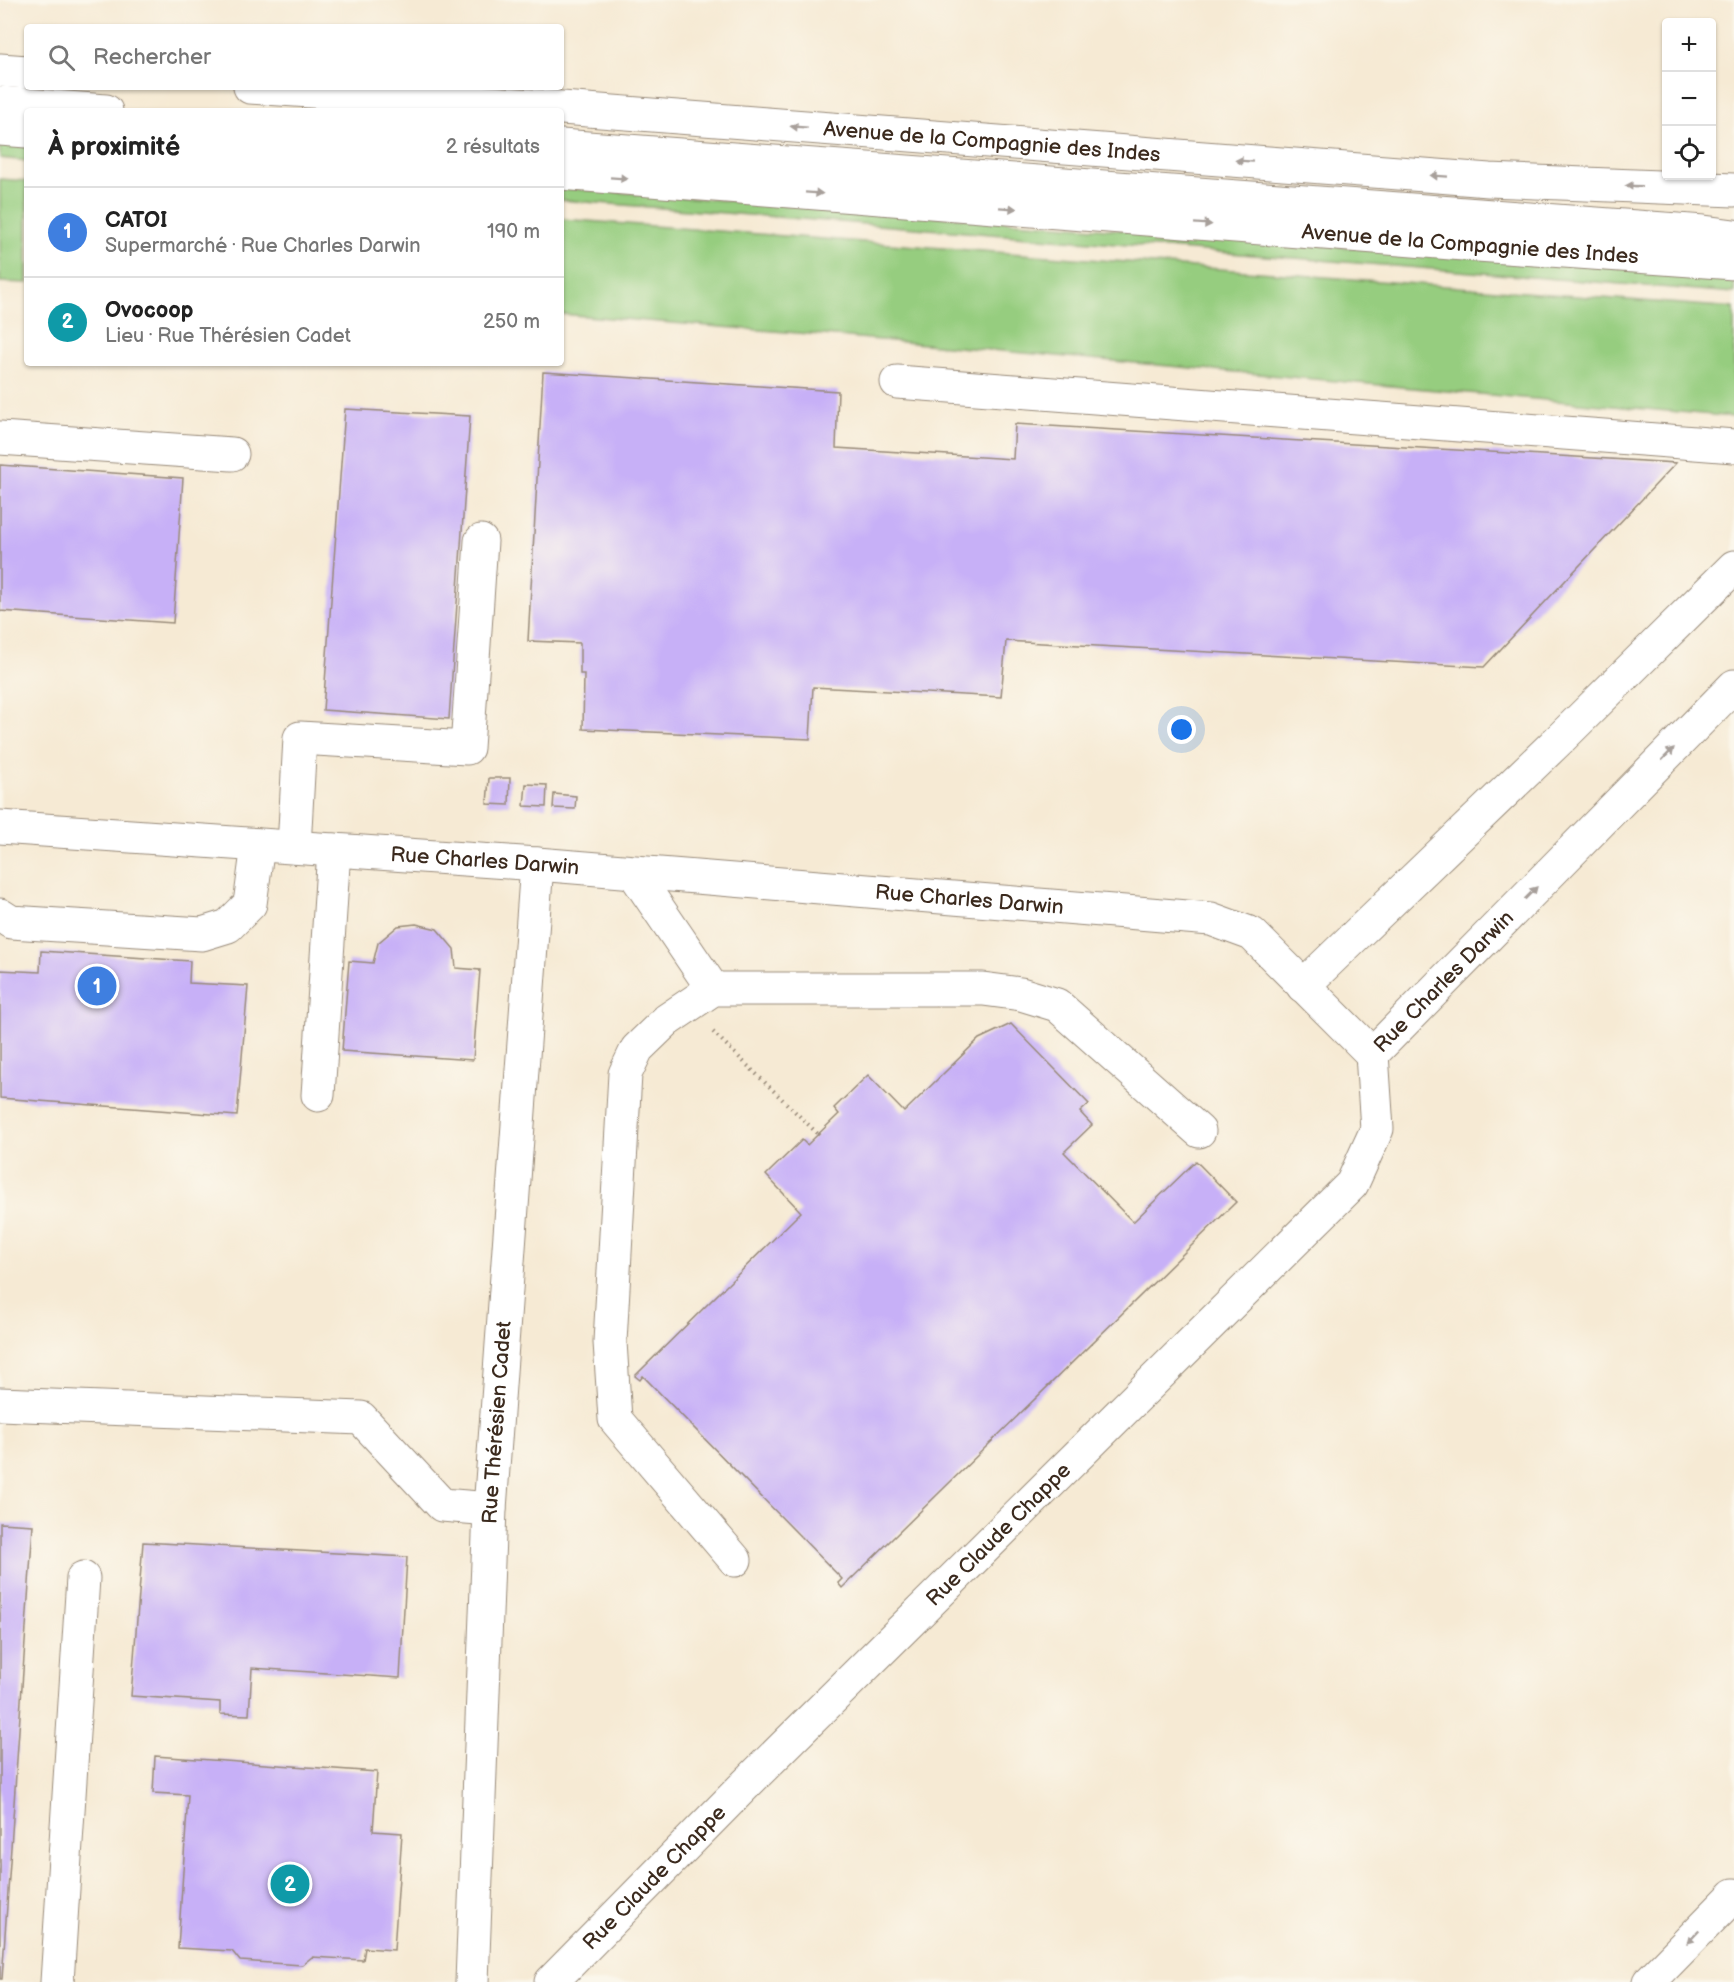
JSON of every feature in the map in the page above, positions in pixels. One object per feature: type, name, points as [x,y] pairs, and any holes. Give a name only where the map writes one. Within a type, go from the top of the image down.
[{"type":"main road","points":[[0,70],[24,72]]},
{"type":"main road","name":"Avenue de la Compagnie des Indes","points":[[295,90],[562,108]]},
{"type":"main road","points":[[0,103],[66,108]]},
{"type":"main road","name":"Avenue de la Compagnie des Indes","points":[[564,108],[1489,180],[1734,190]]},
{"type":"main road","points":[[0,129],[24,132]]},
{"type":"main road","name":"Avenue de la Compagnie des Indes","points":[[564,146],[1724,234]]},
{"type":"main road","name":"Avenue de la Compagnie des Indes","points":[[564,173],[1734,263]]},
{"type":"main road","points":[[897,382],[1734,446]]},
{"type":"main road","points":[[0,438],[232,454]]},
{"type":"main road","points":[[294,847],[300,738],[467,748],[481,541]]},
{"type":"main road","points":[[1303,986],[1561,738],[1734,567]]},
{"type":"main road","name":"Rue Charles Darwin","points":[[0,827],[537,864],[1211,919],[1252,934],[1372,1054],[1734,686]]},
{"type":"main road","points":[[0,915],[11,922],[202,934],[228,926],[250,904],[258,845]]},
{"type":"main road","points":[[318,1095],[334,850]]},
{"type":"main road","name":"Rue Thérésien Cadet","points":[[472,1982],[490,1509],[537,864]]},
{"type":"main road","points":[[634,873],[700,998]]},
{"type":"main road","points":[[735,1560],[615,1419],[610,1342],[625,1074],[637,1048],[667,1020],[700,998],[983,989],[1021,994],[1057,1005],[1199,1131]]},
{"type":"main road","name":"Rue Claude Chappe","points":[[551,1982],[745,1785],[1352,1185],[1377,1129],[1372,1054]]},
{"type":"main road","points":[[0,1404],[362,1418],[442,1505],[490,1509]]},
{"type":"main road","points":[[57,1982],[83,1578]]},
{"type":"main road","points":[[1649,1982],[1734,1895]]},
{"type":"path","points":[[700,998],[818,1134]]},
{"type":"green space","points":[[0,144],[24,146],[24,161],[0,158]]},
{"type":"green space","points":[[0,179],[24,181],[24,283],[0,282]]},
{"type":"green space","points":[[564,188],[1734,276],[1734,293],[564,200]]},
{"type":"green space","points":[[564,219],[1734,308],[1734,417],[848,337],[564,314]]},
{"type":"building","points":[[543,372],[838,391],[836,448],[1013,459],[1015,424],[1676,463],[1484,667],[1006,641],[1001,697],[813,687],[810,739],[583,729],[584,674],[580,674],[580,643],[528,641]]},
{"type":"building","points":[[345,409],[470,416],[449,719],[323,710]]},
{"type":"building","points":[[0,465],[183,478],[173,623],[0,611]]},
{"type":"building","points":[[489,778],[510,778],[509,805],[487,804]]},
{"type":"building","points":[[526,784],[547,785],[546,807],[524,806]]},
{"type":"building","points":[[554,794],[576,796],[575,809],[553,808]]},
{"type":"building","points":[[416,924],[437,929],[454,949],[456,968],[480,970],[473,1060],[342,1051],[349,961],[373,963],[378,943],[398,926]]},
{"type":"building","points":[[41,951],[190,961],[189,983],[248,986],[237,1116],[0,1098],[0,970],[40,972]]},
{"type":"building","points":[[1011,1024],[1089,1104],[1080,1112],[1092,1125],[1064,1152],[1133,1222],[1196,1161],[1236,1202],[842,1588],[838,1583],[842,1579],[643,1376],[640,1380],[635,1376],[801,1212],[766,1175],[802,1140],[807,1145],[839,1114],[834,1108],[868,1075],[904,1112],[979,1039]]},
{"type":"building","points":[[0,1523],[33,1525],[2,1979],[0,1979]]},
{"type":"building","points":[[143,1542],[407,1557],[400,1678],[252,1668],[249,1715],[220,1714],[220,1702],[131,1696]]},
{"type":"building","points":[[155,1756],[377,1772],[373,1831],[402,1833],[394,1950],[365,1948],[363,1960],[312,1957],[302,1965],[240,1961],[232,1951],[178,1948],[188,1795],[153,1793]]},
{"type":"place","name":"CATOI","points":[[97,986]]},
{"type":"place","name":"Ovocoop","points":[[290,1884]]}]
